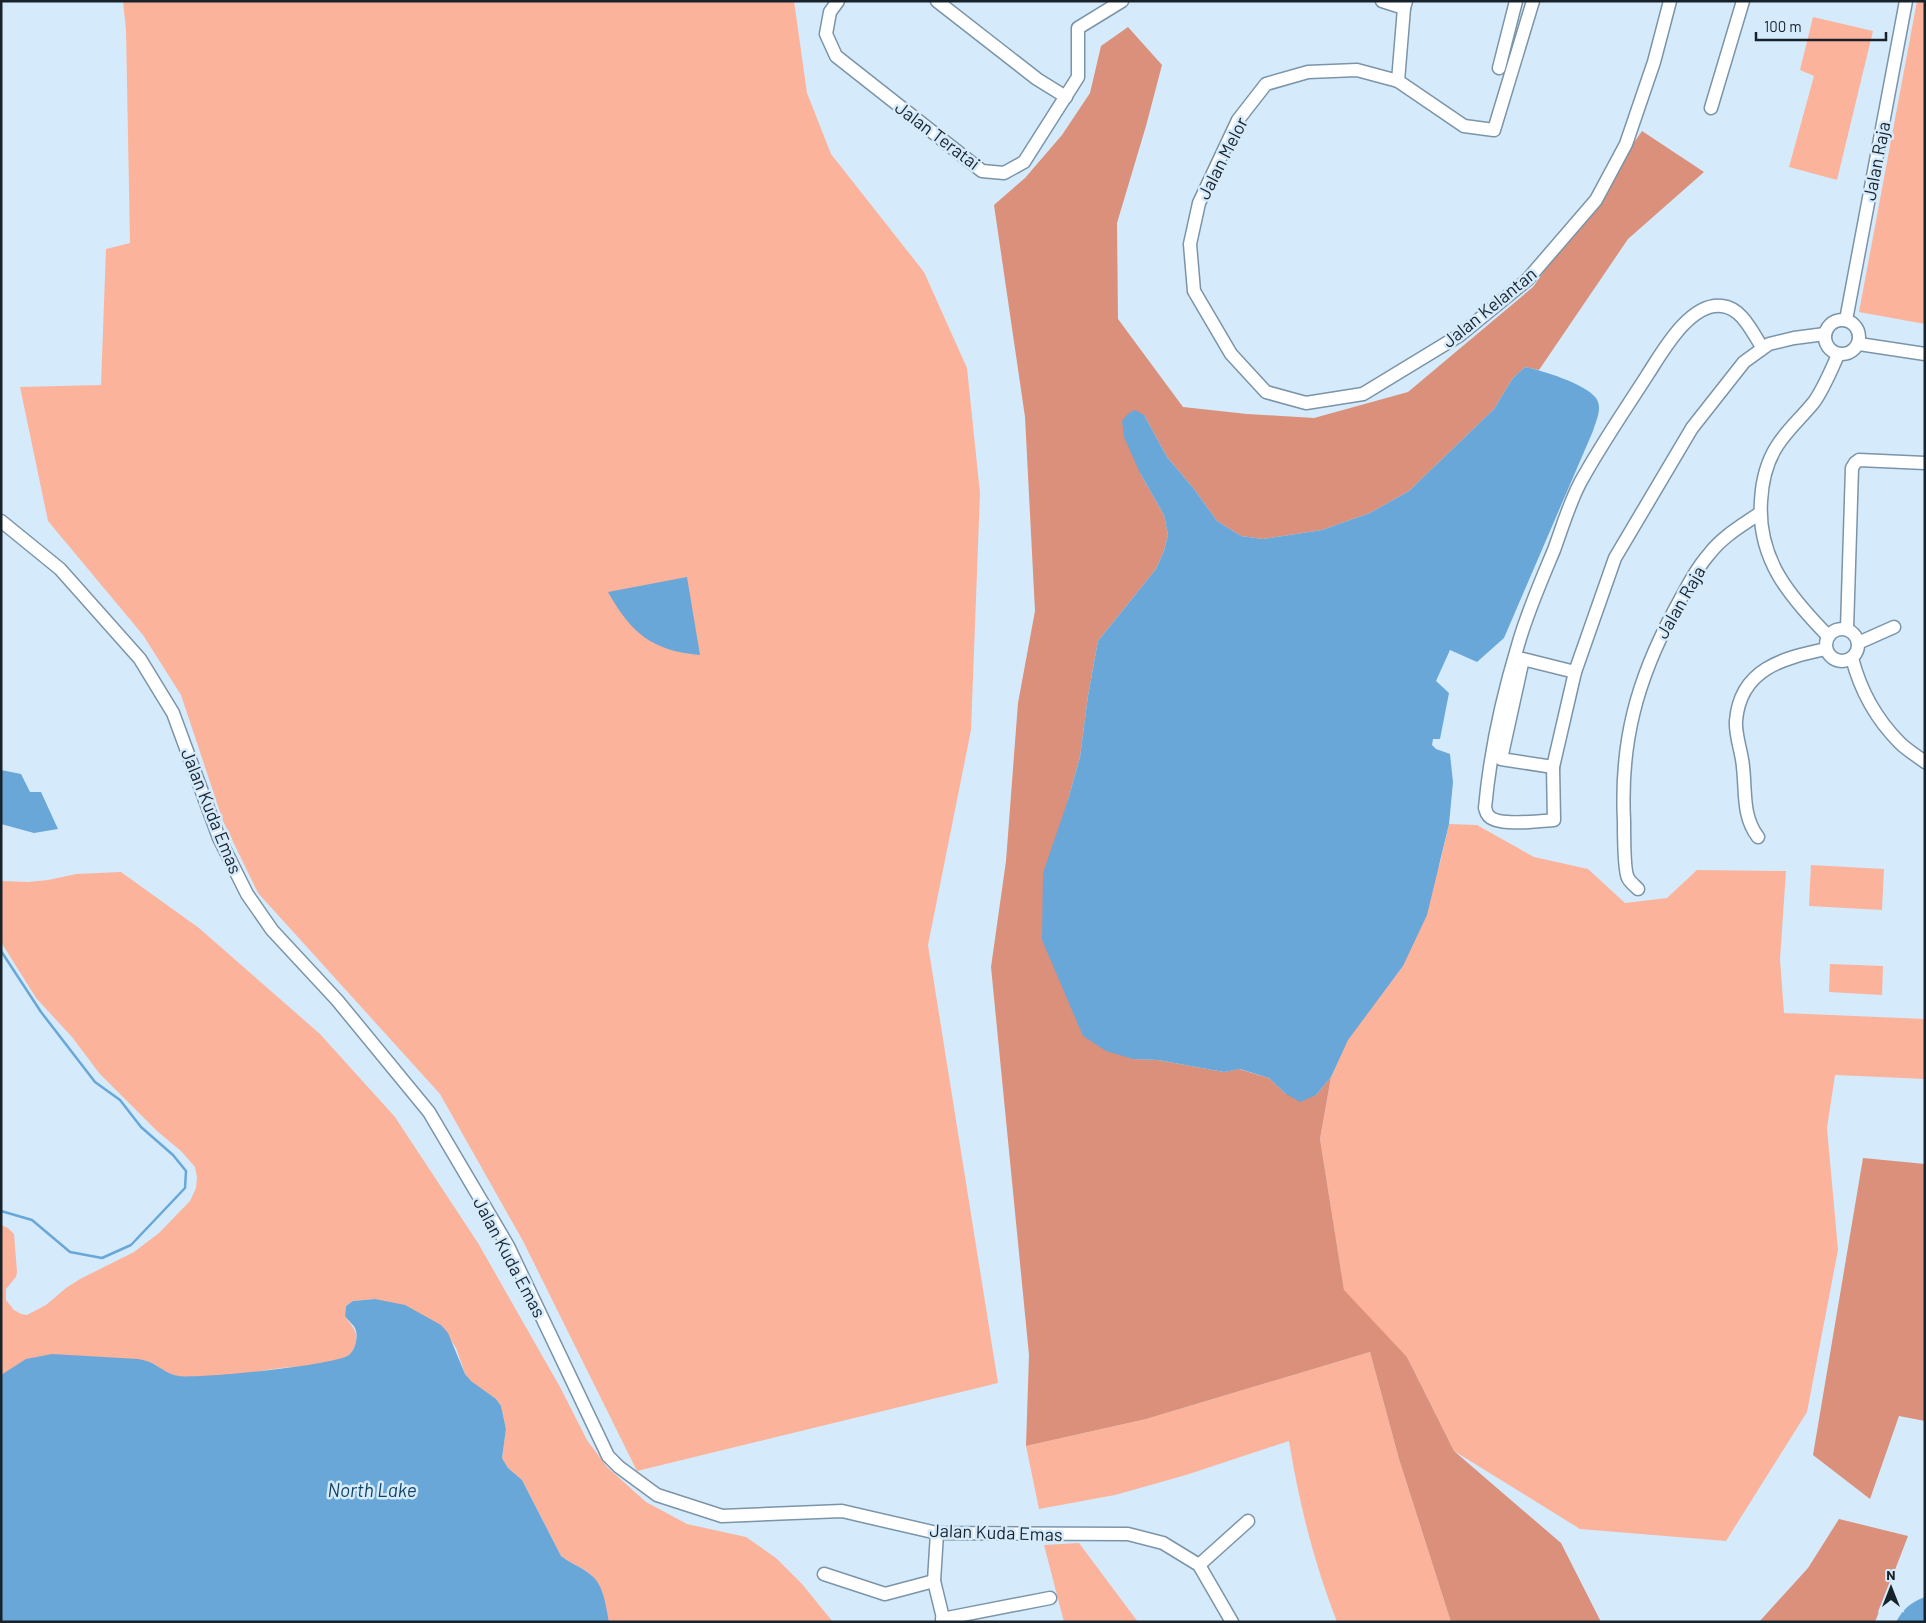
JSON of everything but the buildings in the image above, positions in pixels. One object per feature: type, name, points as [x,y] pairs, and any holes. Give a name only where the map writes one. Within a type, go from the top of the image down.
[{"type":"street","name":"Jalan Teratai","points":[[838,1],[830,12],[826,34],[836,56],[982,170],[1004,173],[1024,162],[1078,77],[1078,28],[1122,1]]},
{"type":"street","points":[[937,1],[1066,98]]},
{"type":"street","points":[[1382,1],[1405,4],[1398,81]]},
{"type":"street","points":[[1499,68],[1516,1]]},
{"type":"street","name":"Jalan Melor","points":[[1231,354],[1194,291],[1190,244],[1198,202],[1238,120],[1266,84],[1308,72],[1358,70],[1398,81],[1464,126],[1494,130],[1533,1]]},
{"type":"street","name":"Jalan Kelantan","points":[[1231,354],[1266,392],[1306,402],[1363,394],[1460,335],[1528,280],[1596,200],[1626,144],[1654,62],[1670,1]]},
{"type":"street","points":[[1711,108],[1743,1]]},
{"type":"street","name":"Jalan Raja","points":[[1846,320],[1906,1]]},
{"type":"street","points":[[1762,347],[1740,314],[1732,308],[1710,306],[1700,310],[1687,320],[1656,362],[1580,484],[1518,644],[1497,726],[1485,800],[1488,816],[1497,821],[1554,820],[1553,768],[1575,672],[1615,558],[1692,428],[1744,362],[1762,347],[1781,340],[1825,334]]},
{"type":"street","points":[[1846,320],[1852,323],[1859,332],[1859,344],[1850,353],[1838,354],[1829,349],[1825,340],[1825,334],[1830,324],[1846,320]]},
{"type":"street","points":[[1859,344],[1925,354]]},
{"type":"street","points":[[1758,837],[1751,828],[1746,809],[1744,768],[1736,723],[1739,702],[1745,688],[1756,676],[1796,655],[1827,643],[1836,630],[1847,629],[1852,632],[1858,643],[1858,648],[1852,658],[1847,660],[1836,659],[1831,656],[1827,643],[1812,619],[1781,580],[1766,551],[1761,532],[1762,486],[1766,470],[1777,446],[1815,401],[1838,354]]},
{"type":"street","points":[[1847,629],[1852,478],[1855,463],[1859,460],[1925,463]]},
{"type":"street","name":"Jalan Raja","points":[[1638,889],[1626,876],[1623,799],[1625,758],[1633,710],[1644,674],[1656,644],[1689,582],[1710,552],[1723,539],[1760,513]]},
{"type":"street","name":"Jalan Kuda Emas","points":[[1,521],[60,570],[140,659],[173,713],[219,838],[247,894],[272,930],[337,1000],[429,1112],[508,1246],[608,1456],[619,1468],[657,1496],[722,1516],[842,1511],[937,1534],[1128,1534],[1163,1543],[1198,1566],[1232,1622]]},
{"type":"street","points":[[1858,643],[1894,627]]},
{"type":"street","points":[[1852,658],[1857,678],[1885,726],[1901,744],[1925,762]]},
{"type":"street","points":[[1553,768],[1501,759],[1523,659],[1575,672]]},
{"type":"street","points":[[1198,1566],[1248,1520]]},
{"type":"street","points":[[937,1534],[934,1581],[943,1620],[1050,1598]]},
{"type":"street","points":[[824,1574],[885,1594],[934,1581]]},
{"type":"shaded area","points":[[123,1],[794,1],[807,93],[831,154],[924,272],[967,368],[980,493],[971,730],[928,945],[998,1383],[637,1471],[523,1241],[440,1094],[258,893],[223,821],[181,695],[143,635],[48,521],[20,387],[101,385],[106,249],[130,243],[126,30]]},
{"type":"shaded area","points":[[1917,1],[1925,1],[1925,324],[1859,312]]},
{"type":"shaded area","points":[[1813,17],[1873,31],[1837,180],[1789,167],[1814,76],[1800,70]]},
{"type":"shaded area","points":[[1128,27],[1162,65],[1117,223],[1118,319],[1183,407],[1247,414],[1314,418],[1408,392],[1533,287],[1642,131],[1704,172],[1628,239],[1539,370],[1525,367],[1513,378],[1494,409],[1409,491],[1370,513],[1322,530],[1263,539],[1241,536],[1217,521],[1194,489],[1167,457],[1144,415],[1140,473],[1164,515],[1168,535],[1164,551],[1156,569],[1098,641],[1080,757],[1068,800],[1133,1059],[1158,1060],[1224,1072],[1239,1069],[1269,1078],[1286,1094],[1316,1095],[1331,1077],[1320,1139],[1344,1290],[1407,1357],[1454,1451],[1561,1543],[1601,1622],[1451,1622],[1399,1459],[1370,1352],[1146,1419],[1026,1446],[1029,1355],[991,967],[1006,861],[1018,703],[1035,611],[1025,417],[994,205],[1025,178],[1062,135],[1090,93],[1101,46]]},
{"type":"shaded area","points":[[1449,824],[1477,825],[1534,857],[1588,869],[1625,903],[1667,898],[1697,870],[1786,871],[1780,959],[1784,1013],[1925,1019],[1925,1079],[1835,1075],[1827,1128],[1838,1250],[1807,1412],[1726,1541],[1580,1529],[1454,1451],[1407,1357],[1344,1291],[1320,1139],[1331,1077],[1347,1040],[1403,966],[1440,863]]},
{"type":"shaded area","points":[[1811,865],[1884,869],[1882,910],[1809,906]]},
{"type":"shaded area","points":[[121,872],[199,928],[320,1034],[395,1117],[478,1243],[560,1387],[587,1440],[607,1467],[646,1502],[687,1524],[746,1537],[776,1558],[802,1584],[833,1622],[609,1622],[603,1597],[595,1580],[588,1572],[561,1556],[522,1480],[508,1468],[502,1458],[506,1429],[501,1406],[496,1399],[470,1381],[465,1374],[456,1348],[441,1325],[375,1299],[353,1301],[346,1306],[345,1316],[355,1331],[356,1344],[352,1352],[346,1357],[330,1363],[202,1377],[173,1375],[150,1362],[1,1375],[1,1225],[8,1228],[14,1234],[17,1272],[16,1277],[6,1289],[6,1300],[14,1310],[27,1315],[46,1305],[80,1279],[134,1252],[159,1233],[190,1201],[196,1188],[197,1177],[195,1167],[181,1151],[157,1131],[99,1073],[72,1037],[36,998],[1,942],[1,881],[28,882],[76,874]]},
{"type":"shaded area","points":[[1830,964],[1883,966],[1882,995],[1829,992]]},
{"type":"shaded area","points":[[1863,1158],[1925,1164],[1925,1421],[1899,1416],[1870,1499],[1813,1455]]},
{"type":"shaded area","points":[[1370,1352],[1399,1459],[1451,1622],[1337,1622],[1321,1578],[1308,1533],[1289,1441],[1186,1475],[1115,1495],[1039,1509],[1026,1446],[1146,1419]]},
{"type":"shaded area","points":[[1839,1519],[1908,1536],[1875,1622],[1759,1622],[1808,1568]]},
{"type":"shaded area","points":[[1079,1543],[1138,1622],[1064,1622],[1044,1545]]},
{"type":"water","points":[[1525,367],[1552,374],[1591,393],[1598,402],[1598,414],[1593,431],[1504,638],[1477,662],[1450,650],[1436,681],[1449,693],[1440,739],[1433,739],[1432,745],[1436,749],[1450,754],[1453,782],[1449,824],[1427,915],[1403,966],[1348,1040],[1331,1077],[1316,1095],[1300,1102],[1286,1094],[1269,1078],[1240,1069],[1224,1072],[1158,1060],[1133,1059],[1106,1051],[1083,1036],[1042,940],[1043,873],[1068,800],[1080,757],[1098,641],[1156,569],[1164,551],[1168,535],[1164,515],[1140,473],[1124,437],[1122,421],[1129,413],[1135,410],[1144,415],[1167,457],[1194,489],[1217,521],[1241,536],[1263,539],[1322,530],[1370,513],[1409,491],[1494,409],[1513,378]]},
{"type":"water","points":[[687,577],[700,655],[669,649],[645,637],[625,619],[608,592]]},
{"type":"water","points":[[1,770],[21,774],[30,792],[41,792],[58,829],[34,833],[1,824]]},
{"type":"water","name":"North Lake","points":[[375,1299],[405,1305],[441,1325],[448,1333],[465,1374],[471,1381],[496,1399],[501,1406],[506,1429],[502,1458],[508,1468],[522,1480],[561,1556],[588,1572],[599,1584],[604,1597],[609,1622],[1,1622],[1,1375],[26,1359],[52,1354],[138,1359],[150,1362],[168,1373],[179,1376],[238,1373],[320,1363],[349,1355],[356,1344],[356,1331],[345,1316],[346,1306],[353,1301]]},
{"type":"water","points":[[1925,1597],[1925,1622],[1896,1622],[1908,1606]]},
{"type":"waterway","points":[[1,951],[41,1012],[95,1082],[120,1100],[141,1127],[173,1155],[186,1171],[185,1188],[131,1245],[102,1258],[70,1252],[32,1220],[1,1211]]}]
